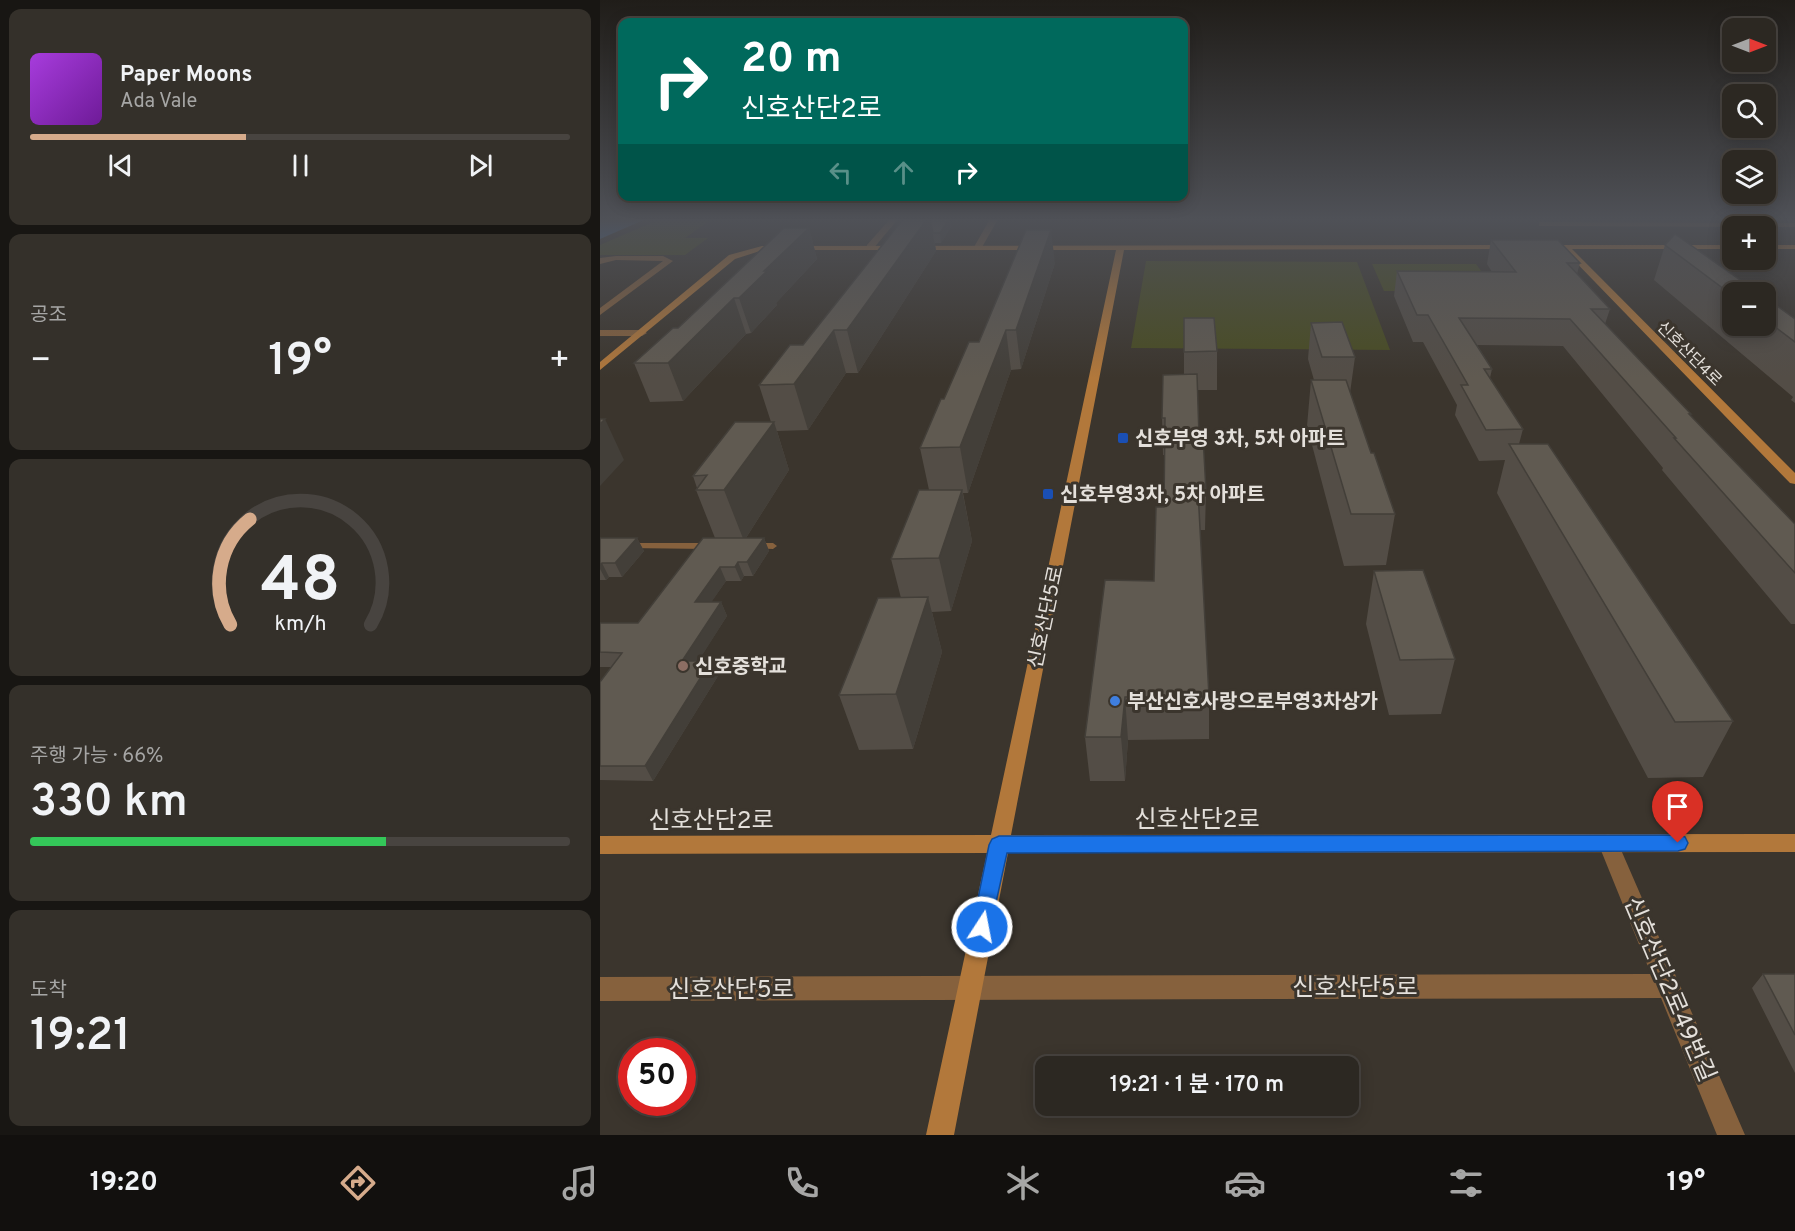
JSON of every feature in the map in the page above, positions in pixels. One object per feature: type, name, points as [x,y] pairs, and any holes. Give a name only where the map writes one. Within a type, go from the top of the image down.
[{"type":"main road","points":[[600,367],[714,272]]},
{"type":"main road","name":"신호산단5로","points":[[940,1135],[1116,272]]},
{"type":"main road","name":"신호산단4로","points":[[1590,272],[1795,480]]},
{"type":"main road","name":"신호산단2로","points":[[600,845],[1795,843]]},
{"type":"street","points":[[600,312],[653,272]]},
{"type":"street","points":[[600,333],[642,333]]},
{"type":"street","name":"신호산단2로49번길","points":[[1608,843],[1731,1135]]},
{"type":"street","name":"신호산단5로","points":[[600,989],[1669,986]]},
{"type":"lane","points":[[623,546],[715,546]]},
{"type":"lane","points":[[750,546],[772,546]]},
{"type":"green space","points":[[1144,272],[1361,272],[1390,350],[1131,348]]},
{"type":"green space","points":[[1376,272],[1482,272],[1496,291],[1384,291]]},
{"type":"building","points":[[737,272],[766,272],[739,298],[734,298],[668,363],[634,363],[673,328],[678,328]]},
{"type":"building","points":[[861,272],[889,272],[847,330],[834,330],[794,384],[759,385],[790,345],[803,345]]},
{"type":"building","points":[[1008,272],[1036,272],[1016,330],[1006,330],[960,447],[920,448],[969,342],[979,342]]},
{"type":"building","points":[[1397,272],[1575,272],[1610,309],[1591,309],[1795,524],[1795,573],[1570,319],[1459,318],[1492,369],[1484,369],[1523,429],[1486,430],[1461,385],[1468,385],[1428,315],[1417,315]]},
{"type":"building","points":[[1701,272],[1729,272],[1743,282],[1722,282],[1722,288]]},
{"type":"building","points":[[1776,305],[1795,319],[1795,342],[1776,328]]},
{"type":"building","points":[[1184,318],[1214,318],[1217,351],[1184,352]]},
{"type":"building","points":[[1342,322],[1355,357],[1322,357],[1311,323]]},
{"type":"building","points":[[1197,374],[1199,436],[1203,436],[1206,491],[1198,491],[1209,696],[1125,697],[1121,737],[1085,737],[1105,580],[1154,581],[1156,507],[1164,507],[1163,375]]},
{"type":"building","points":[[1311,380],[1346,380],[1395,514],[1351,514]]},
{"type":"building","points":[[735,422],[774,422],[724,490],[696,490],[707,475],[693,476]]},
{"type":"building","points":[[1509,444],[1548,444],[1733,721],[1675,722]]},
{"type":"building","points":[[919,490],[962,490],[939,558],[891,559]]},
{"type":"building","points":[[600,538],[637,538],[615,563],[600,565]]},
{"type":"building","points":[[703,538],[764,538],[747,562],[738,562],[735,567],[720,567],[695,602],[721,602],[682,661],[711,661],[645,766],[600,766],[600,682],[622,653],[600,652],[600,623],[638,623]]},
{"type":"building","points":[[1423,570],[1455,659],[1400,660],[1374,571]]},
{"type":"building","points":[[928,597],[896,694],[839,695],[878,598]]},
{"type":"building","points":[[1763,974],[1795,974],[1795,1035]]},
{"type":"place","name":"신호부영 3차, 5차 아파트","points":[[1123,438]]},
{"type":"place","name":"신호부영3차, 5차 아파트","points":[[1048,494]]},
{"type":"place","name":"신호중학교","points":[[683,666]]},
{"type":"place","name":"부산신호사랑으로부영3차상가","points":[[1115,701]]},
{"type":"route","points":[[982,927],[999,845],[1678,843]]}]
